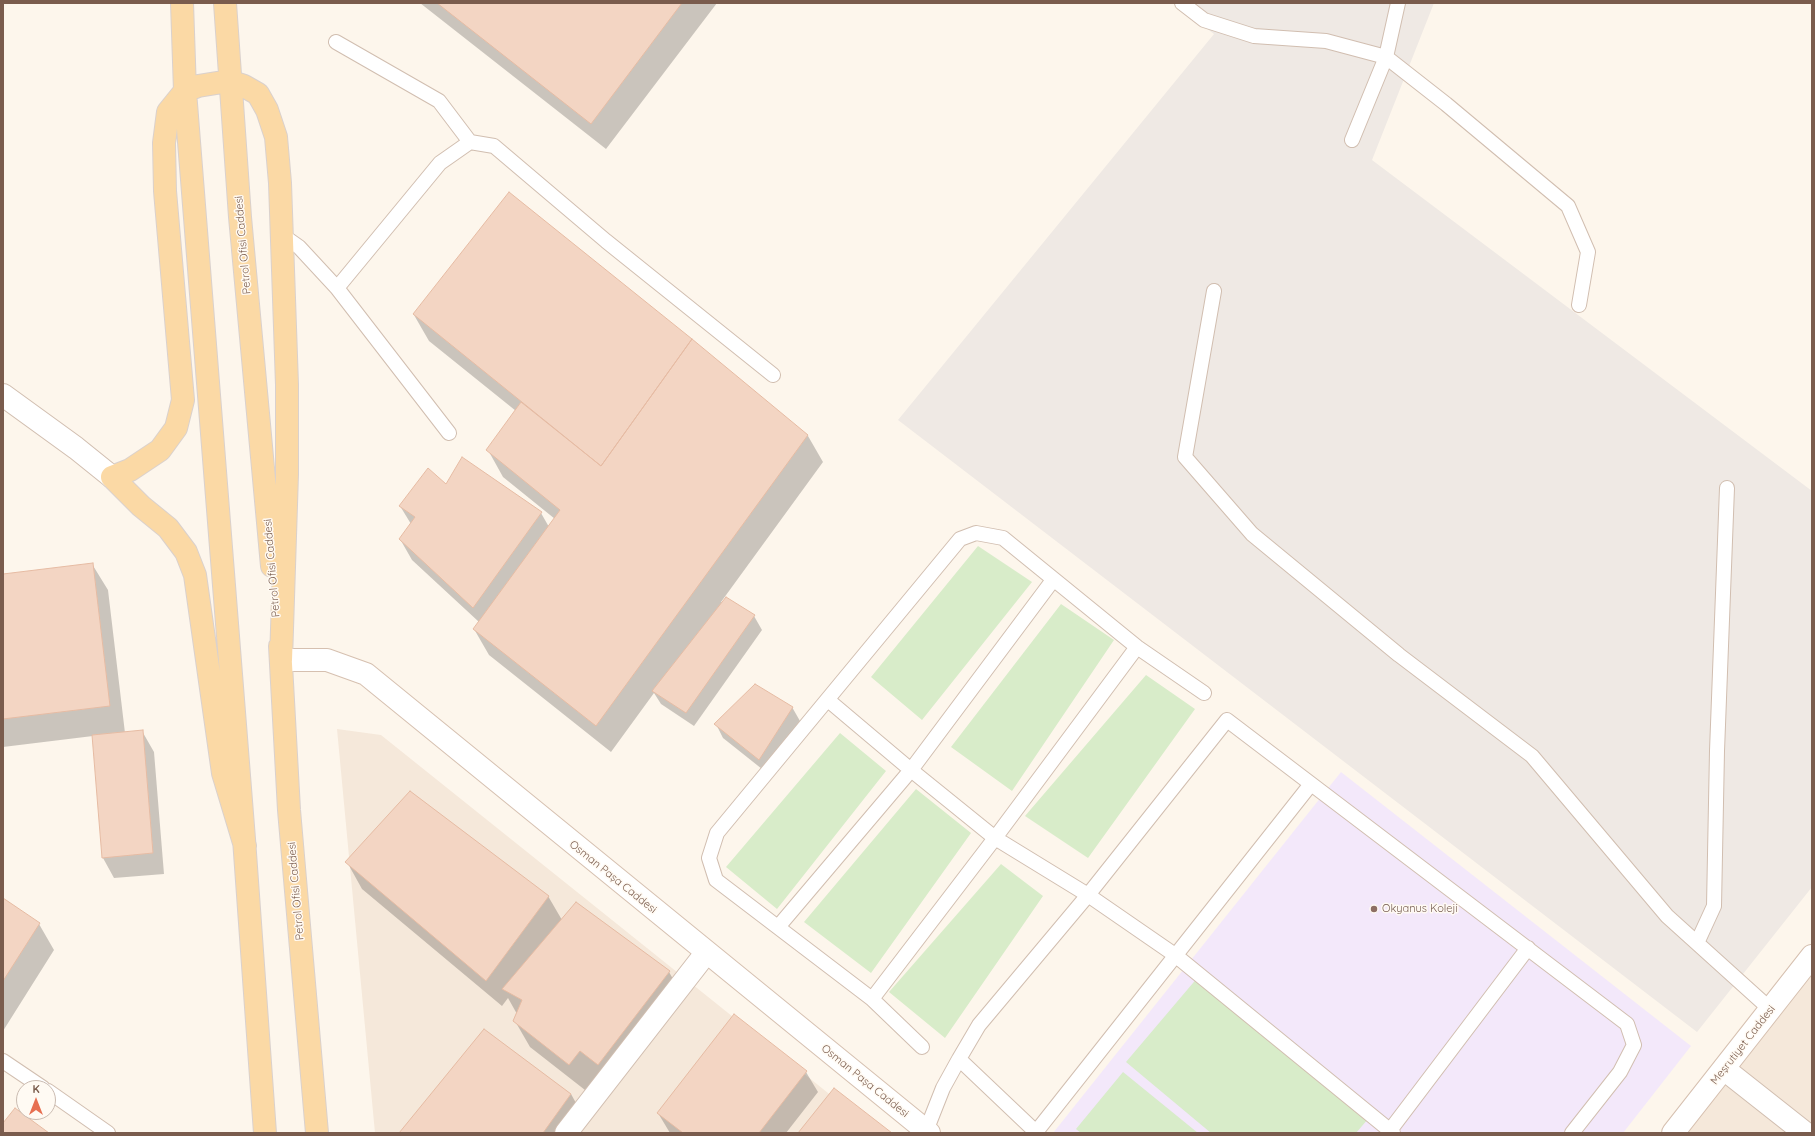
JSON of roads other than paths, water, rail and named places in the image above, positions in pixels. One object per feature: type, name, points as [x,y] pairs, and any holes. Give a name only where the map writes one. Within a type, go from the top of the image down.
[{"type":"main road","points":[[182,3],[185,91],[245,846],[264,1133]]},
{"type":"main road","name":"Petrol Ofisi Caddesi","points":[[225,3],[229,81],[240,225],[281,660],[289,810],[316,1133]]},
{"type":"main road","points":[[112,477],[130,470],[160,450],[176,428],[183,400],[165,191],[164,143],[168,112],[185,91],[198,86],[229,81],[244,86],[258,94],[267,110],[276,137],[282,235],[287,392],[287,474],[281,660]]},
{"type":"main road","points":[[3,395],[76,448],[112,477],[141,506],[168,528],[186,552],[195,575],[223,773],[245,846]]},
{"type":"main road","name":"Osman Paşa Caddesi","points":[[281,660],[327,660],[366,674],[927,1132]]},
{"type":"main road","points":[[566,1133],[706,953]]},
{"type":"main road","name":"Meşrutiyet Caddesi","points":[[1673,1133],[1812,956]]},
{"type":"main road","points":[[1724,1069],[1805,1133]]},
{"type":"lane","points":[[1182,3],[1204,20],[1254,36],[1326,41],[1386,57],[1453,109],[1568,206],[1588,252],[1579,305]]},
{"type":"lane","points":[[1352,140],[1386,57],[1398,3]]},
{"type":"lane","points":[[336,42],[439,101],[470,142],[494,146],[606,241],[773,375]]},
{"type":"lane","points":[[337,288],[440,163],[470,142]]},
{"type":"lane","points":[[282,235],[299,247],[337,288],[449,433]]},
{"type":"lane","points":[[1214,291],[1185,457],[1252,534],[1399,655],[1532,756],[1666,916],[1770,1009]]},
{"type":"lane","points":[[1697,943],[1714,906],[1717,751],[1727,488]]},
{"type":"lane","points":[[922,1047],[872,999],[716,880],[709,858],[717,833],[960,539],[976,533],[1003,538],[1137,647],[1204,693]]},
{"type":"lane","points":[[778,927],[911,770],[1053,580]]},
{"type":"lane","points":[[872,999],[995,838],[1137,647]]},
{"type":"lane","points":[[828,700],[995,838],[1088,895],[1175,955],[1390,1132],[1528,948]]},
{"type":"lane","points":[[927,1132],[943,1088],[979,1025],[1088,895],[1227,720],[1627,1024],[1634,1045],[1620,1072],[1572,1133]]},
{"type":"lane","points":[[959,1059],[1036,1132],[1311,784]]},
{"type":"lane","points":[[3,1060],[32,1080]]},
{"type":"lane","points":[[56,1097],[108,1133]]},
{"type":"place","name":"Okyanus Koleji","points":[[1374,909]]}]
